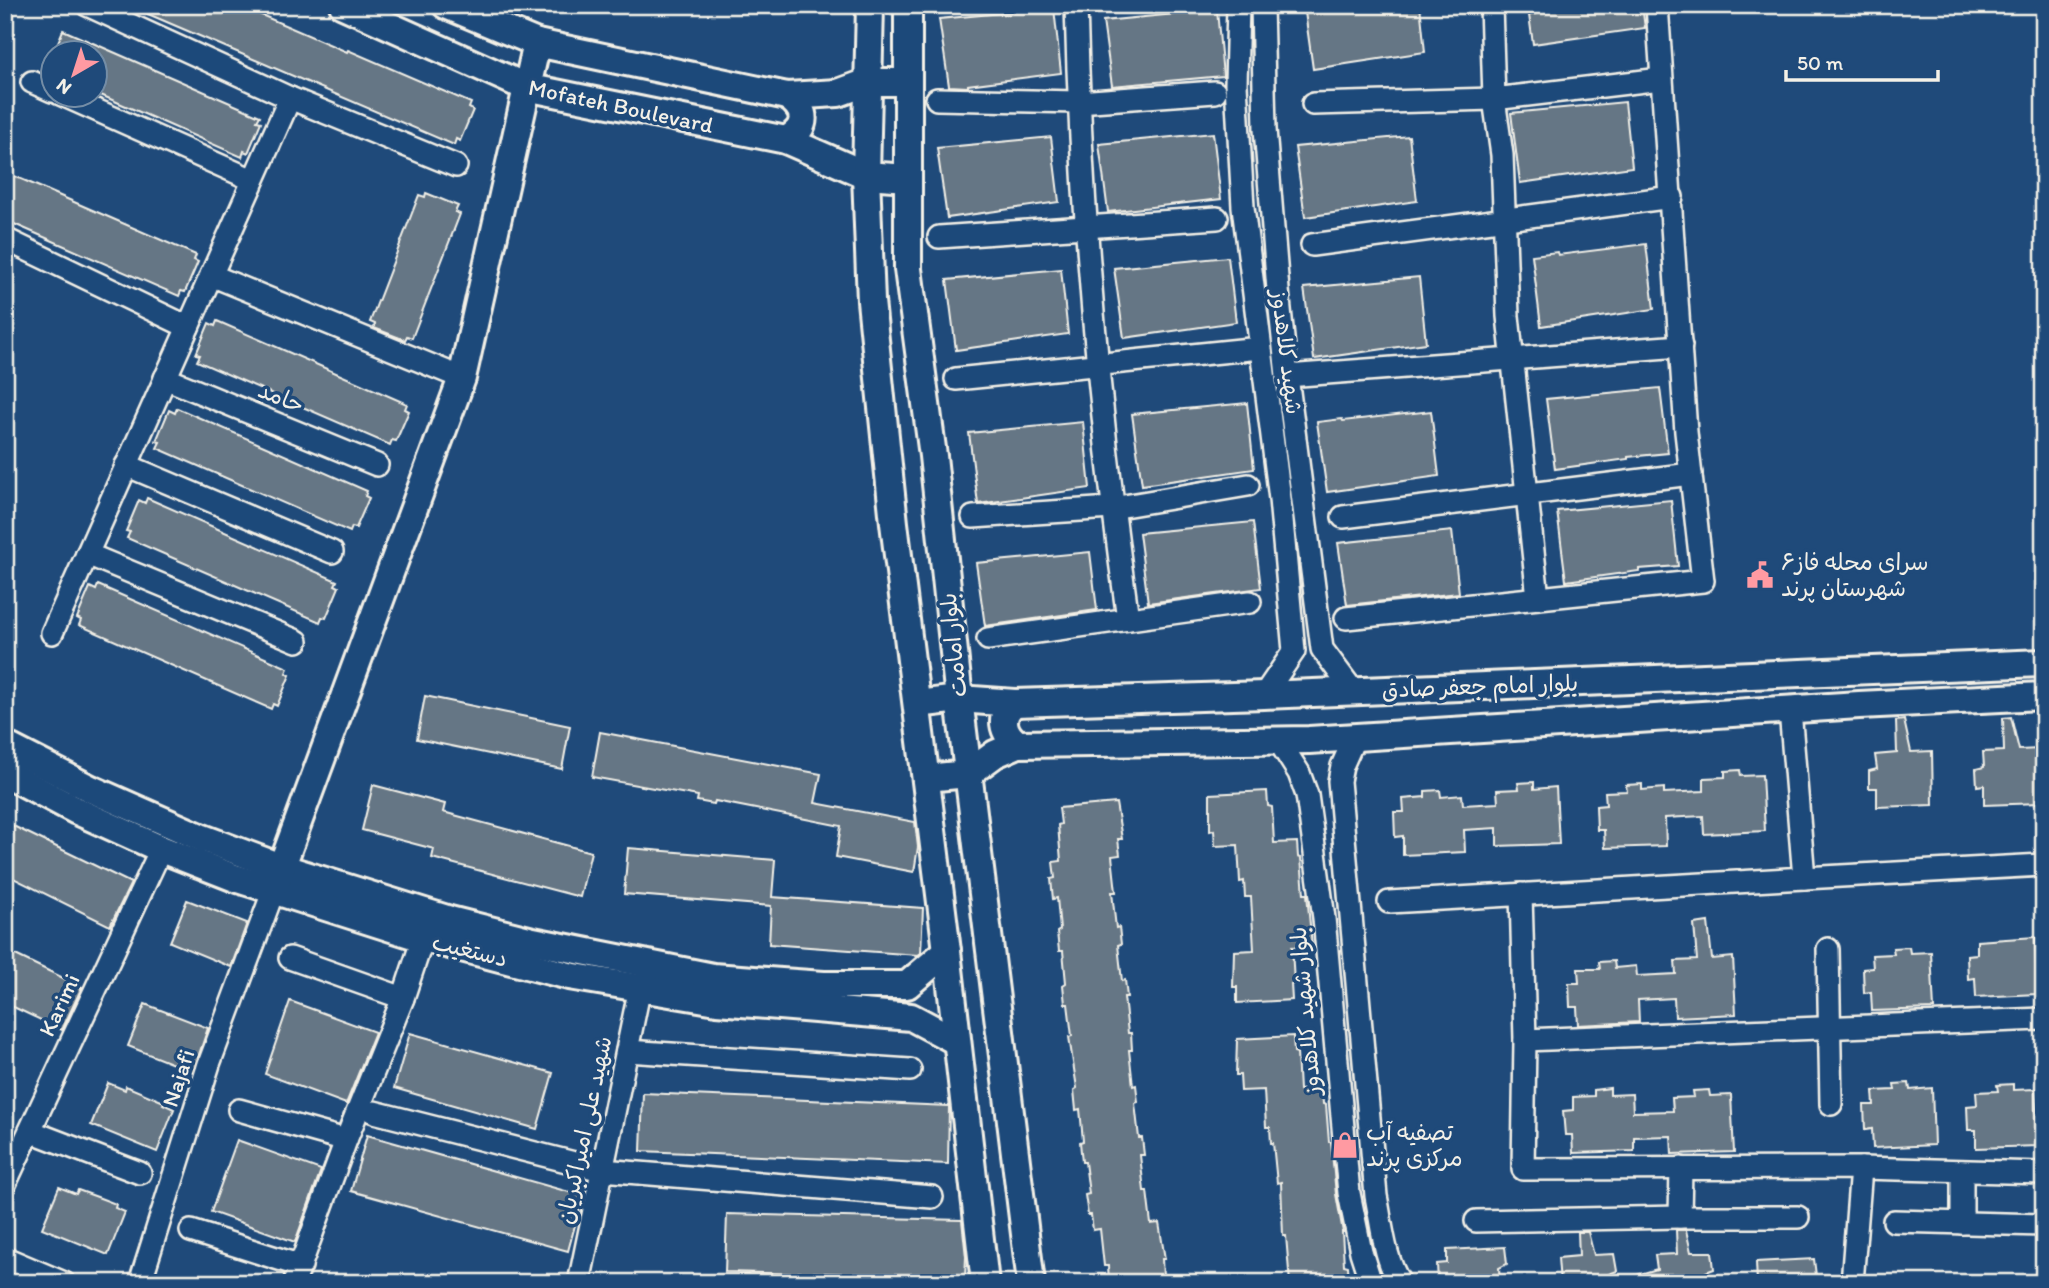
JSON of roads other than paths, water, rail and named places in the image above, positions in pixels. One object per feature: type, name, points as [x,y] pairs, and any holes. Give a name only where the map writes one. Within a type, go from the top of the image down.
[{"type":"street","points":[[87,5],[290,97],[456,166]]},
{"type":"street","name":"Mofateh Boulevard","points":[[343,5],[526,87],[786,140],[866,175],[908,178]]},
{"type":"street","name":"Mofateh Boulevard","points":[[446,5],[537,43],[787,96],[838,93],[868,82],[908,82]]},
{"type":"street","name":"بلوار امامت","points":[[870,5],[866,175],[870,300],[985,1283]]},
{"type":"street","name":"بلوار امامت","points":[[908,5],[908,270],[933,456],[959,699],[1031,1283]]},
{"type":"street","points":[[1076,5],[1085,228],[1112,508],[1128,619]]},
{"type":"street","name":"شهید کلاهدوز","points":[[1238,5],[1236,84],[1242,207],[1280,499],[1294,651]]},
{"type":"street","name":"شهید کلاهدوز","points":[[1262,5],[1265,129],[1287,376],[1322,649],[1354,692]]},
{"type":"street","points":[[1491,5],[1494,99],[1502,155],[1508,316],[1538,598]]},
{"type":"street","points":[[1346,618],[1703,581],[1690,474],[1657,5]]},
{"type":"street","points":[[277,880],[462,378],[537,43]]},
{"type":"street","points":[[1313,104],[1494,99],[1661,79]]},
{"type":"street","points":[[32,82],[38,85]]},
{"type":"street","points":[[937,99],[1078,102],[1216,92]]},
{"type":"street","points":[[786,140],[796,135],[802,124],[802,113],[797,102],[787,96]]},
{"type":"street","points":[[52,633],[290,97]]},
{"type":"street","points":[[91,108],[253,180]]},
{"type":"street","points":[[1312,245],[1672,197]]},
{"type":"street","points":[[939,237],[1216,218]]},
{"type":"street","points":[[5,239],[187,327]]},
{"type":"street","points":[[211,275],[462,378]]},
{"type":"street","points":[[1287,376],[1681,346]]},
{"type":"street","points":[[956,379],[1260,348]]},
{"type":"street","name":"حامد","points":[[165,378],[377,465]]},
{"type":"street","points":[[126,465],[332,552]]},
{"type":"street","points":[[1343,517],[1690,474]]},
{"type":"street","points":[[973,517],[1112,508],[1248,485]]},
{"type":"street","points":[[1280,499],[1302,496]]},
{"type":"street","points":[[87,554],[297,641]]},
{"type":"street","points":[[988,639],[1250,601]]},
{"type":"street","points":[[1264,695],[1294,651],[1302,659],[1309,660],[1316,657],[1322,649]]},
{"type":"street","name":"بلوار امام جعفر صادق","points":[[917,704],[959,699],[1015,703],[1354,692],[2044,663]]},
{"type":"street","name":"بلوار امام جعفر صادق","points":[[968,774],[995,754],[1018,744],[1355,737],[2044,696]]},
{"type":"street","points":[[1015,703],[1007,708],[1003,722],[1005,731],[1018,744]]},
{"type":"street","points":[[1790,710],[1804,878]]},
{"type":"street","points":[[1355,737],[1342,766],[1340,794],[1376,1196],[1387,1251],[1400,1283]]},
{"type":"street","name":"بلوار شهید کلاهدوز","points":[[1278,740],[1299,773],[1307,795],[1324,918],[1349,1194],[1361,1252],[1371,1283]]},
{"type":"street","name":"دستغیب","points":[[5,745],[91,789],[200,837],[277,880],[423,938],[569,975],[717,1001],[912,1017],[956,1041]]},
{"type":"street","name":"دستغیب","points":[[5,773],[77,811],[161,849],[277,880],[533,941],[713,977],[824,985],[907,985]]},
{"type":"street","points":[[926,778],[968,774]]},
{"type":"street","name":"Karimi","points":[[5,1184],[12,1152],[30,1131],[161,849]]},
{"type":"street","points":[[1389,902],[2044,865]]},
{"type":"street","name":"Najafi","points":[[140,1283],[209,1064],[277,880]]},
{"type":"street","points":[[1521,894],[1525,1040],[1523,1169],[1861,1168],[2044,1172]]},
{"type":"street","points":[[191,1231],[297,1274],[346,1140],[403,998],[423,938]]},
{"type":"street","points":[[1828,949],[1830,1104]]},
{"type":"street","points":[[912,1017],[921,1008],[922,1002],[914,988],[907,985],[947,951]]},
{"type":"street","points":[[290,958],[403,998]]},
{"type":"street","name":"شهید علی امیراکبریان","points":[[579,1283],[640,988]]},
{"type":"street","points":[[1525,1040],[2044,1019]]},
{"type":"street","points":[[627,1051],[910,1070]]},
{"type":"street","points":[[239,1110],[346,1140]]},
{"type":"street","points":[[374,1112],[602,1170],[932,1197]]},
{"type":"street","points":[[30,1131],[140,1173]]},
{"type":"street","points":[[1680,1217],[1681,1168]]},
{"type":"street","points":[[1852,1283],[1861,1168]]},
{"type":"street","points":[[1962,1171],[1962,1223]]},
{"type":"street","points":[[1476,1221],[1798,1217]]},
{"type":"street","points":[[1894,1222],[2044,1225]]},
{"type":"street","points":[[5,1258],[64,1283]]},
{"type":"place","name":"سرای محله فاز۶ شهرستان پرند","points":[[1760,575]]},
{"type":"place","name":"تصفیه آب مرکزی پرند","points":[[1345,1145]]}]
